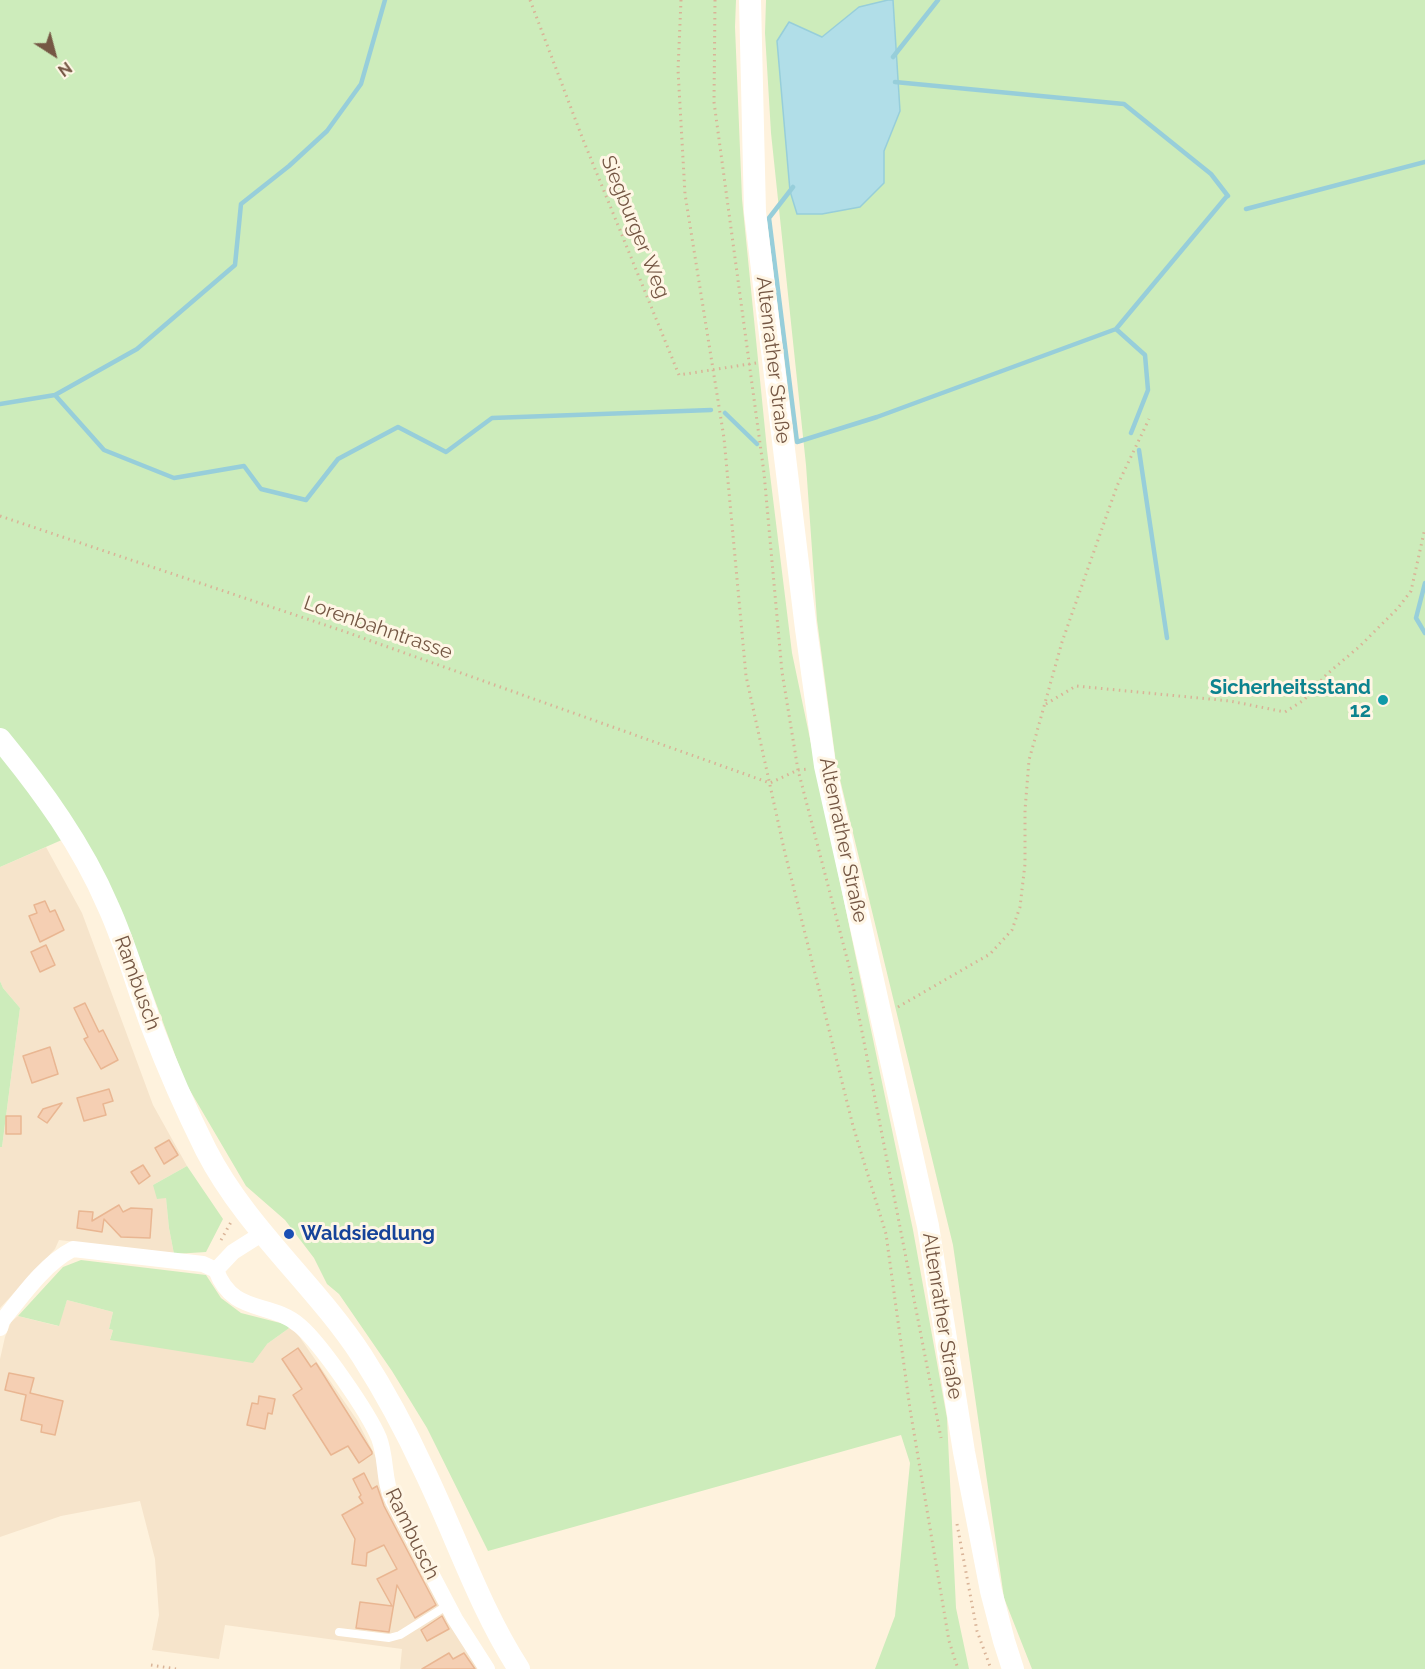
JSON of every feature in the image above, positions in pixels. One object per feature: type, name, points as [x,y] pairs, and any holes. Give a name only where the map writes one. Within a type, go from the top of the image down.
[{"type":"street","name":"Altenrather Straße","points":[[750,0],[755,212],[825,766],[928,1226],[964,1452],[991,1591],[1013,1669]]},
{"type":"street","name":"Rambusch","points":[[0,739],[39,789],[75,842],[92,872],[122,939],[152,1026],[190,1118],[208,1154],[263,1233],[341,1326],[362,1356],[394,1410],[424,1470],[486,1610],[519,1669]]},
{"type":"street","points":[[0,1328],[2,1321],[43,1273],[58,1258],[73,1249],[203,1263],[216,1270],[233,1252],[263,1233]]},
{"type":"street","name":"Rambusch","points":[[216,1270],[222,1285],[241,1301],[256,1308],[283,1314],[301,1326],[339,1375],[379,1439],[387,1489],[448,1605],[487,1669]]},
{"type":"lane","points":[[339,1632],[389,1638],[400,1635],[448,1605]]},
{"type":"path","name":"Siegburger Weg","points":[[530,0],[582,137],[679,375],[773,359]]},
{"type":"path","points":[[681,0],[678,70],[685,194],[724,438],[746,676],[784,849],[853,1126],[886,1234],[910,1409],[949,1641],[958,1669]]},
{"type":"path","points":[[715,0],[714,102],[764,472],[782,672],[798,770],[850,970],[943,1445]]},
{"type":"path","points":[[881,1017],[990,954],[1012,930],[1020,907],[1029,760],[1062,642],[1117,486],[1149,419]]},
{"type":"path","name":"Lorenbahntrasse","points":[[0,516],[343,631],[770,783]]},
{"type":"path","points":[[1044,705],[1076,686],[1230,701],[1285,712],[1305,700],[1327,674],[1360,646],[1398,608],[1411,591],[1424,541],[1425,528]]},
{"type":"path","points":[[770,783],[798,770]]},
{"type":"path","points":[[956,1515],[977,1631],[991,1669]]},
{"type":"path","points":[[151,1665],[176,1669]]},
{"type":"shaded area","points":[[46,847],[82,913],[153,1105],[187,1166],[153,1185],[166,1198],[174,1254],[59,1240],[55,1249],[0,1308],[0,1147],[2,1147],[20,1008],[0,981],[0,867]]},
{"type":"shaded area","points":[[67,1300],[113,1312],[109,1329],[113,1330],[110,1339],[267,1344],[292,1326],[357,1420],[483,1669],[400,1669],[402,1649],[225,1625],[219,1659],[152,1650],[159,1615],[155,1559],[140,1501],[61,1516],[0,1537],[0,1359],[5,1337],[11,1322],[18,1316],[58,1326]]},
{"type":"green space","points":[[0,0],[736,0],[735,27],[742,199],[767,450],[792,653],[913,1230],[947,1418],[956,1608],[969,1669],[875,1669],[895,1616],[910,1463],[901,1435],[488,1551],[427,1428],[392,1371],[339,1294],[327,1284],[314,1258],[285,1220],[246,1186],[185,1082],[136,949],[80,832],[0,867]]},
{"type":"green space","points":[[766,0],[888,0],[859,7],[822,37],[778,41],[790,191],[798,214],[822,214],[860,207],[884,183],[884,151],[900,111],[893,0],[1425,0],[1425,1669],[1032,1669],[1004,1598],[953,1245],[836,763],[817,620],[806,465],[771,133],[765,33]]},
{"type":"green space","points":[[0,981],[20,1008],[2,1147],[0,1147]]},
{"type":"green space","points":[[187,1166],[223,1219],[206,1252],[174,1254],[166,1198],[157,1199],[153,1185]]},
{"type":"green space","points":[[81,1260],[206,1275],[221,1298],[241,1313],[292,1326],[267,1344],[253,1363],[110,1340],[113,1330],[109,1329],[113,1312],[67,1300],[59,1326],[18,1316],[63,1267]]},
{"type":"water","points":[[893,0],[900,111],[884,151],[884,183],[860,207],[822,214],[797,214],[790,191],[777,41],[789,22],[822,37],[859,7]]},
{"type":"building","points":[[45,901],[50,912],[55,910],[64,930],[40,942],[29,916],[37,913],[34,905]]},
{"type":"building","points":[[46,945],[55,965],[40,972],[31,952]]},
{"type":"building","points":[[85,1003],[99,1032],[103,1030],[118,1060],[101,1069],[84,1039],[88,1037],[74,1008]]},
{"type":"building","points":[[50,1047],[58,1074],[32,1083],[23,1056]]},
{"type":"building","points":[[109,1089],[113,1101],[103,1104],[106,1115],[84,1121],[77,1098]]},
{"type":"building","points":[[62,1103],[47,1123],[38,1117],[43,1109]]},
{"type":"building","points":[[6,1116],[21,1116],[21,1134],[6,1134]]},
{"type":"building","points":[[169,1140],[178,1155],[164,1164],[155,1148]]},
{"type":"building","points":[[143,1165],[150,1176],[139,1184],[131,1172]]},
{"type":"building","points":[[119,1205],[123,1212],[131,1208],[152,1209],[150,1238],[121,1237],[104,1219],[102,1232],[77,1228],[79,1211],[93,1212],[92,1221]]},
{"type":"building","points":[[298,1348],[311,1367],[316,1363],[372,1452],[359,1463],[348,1446],[331,1455],[293,1395],[302,1389],[282,1359]]},
{"type":"building","points":[[9,1373],[34,1378],[30,1393],[63,1401],[55,1435],[41,1432],[42,1425],[21,1420],[26,1395],[5,1390]]},
{"type":"building","points":[[259,1396],[275,1399],[272,1414],[268,1413],[265,1429],[247,1425],[252,1403],[258,1404]]},
{"type":"building","points":[[364,1473],[372,1489],[377,1486],[384,1506],[436,1605],[415,1618],[397,1585],[389,1632],[356,1628],[360,1602],[392,1606],[377,1579],[397,1569],[384,1545],[367,1553],[366,1566],[352,1564],[355,1539],[342,1515],[363,1503],[353,1479]]},
{"type":"building","points":[[442,1616],[449,1629],[427,1641],[421,1630]]},
{"type":"building","points":[[449,1653],[453,1659],[464,1653],[475,1669],[422,1669]]},
{"type":"waterway","points":[[0,404],[55,395],[137,349],[235,265],[241,204],[289,166],[327,131],[361,84],[385,0]]},
{"type":"waterway","points":[[893,57],[938,0]]},
{"type":"waterway","points":[[895,82],[1124,104],[1211,174],[1228,196]]},
{"type":"waterway","points":[[1246,209],[1425,162]]},
{"type":"waterway","points":[[793,187],[769,218],[797,442],[877,417],[1116,329],[1227,196]]},
{"type":"waterway","points":[[1116,329],[1145,355],[1148,390],[1131,433]]},
{"type":"waterway","points":[[55,395],[104,450],[174,478],[244,466],[261,489],[306,500],[338,459],[398,427],[446,452],[492,418],[711,410]]},
{"type":"waterway","points":[[725,413],[757,444]]},
{"type":"waterway","points":[[1139,450],[1167,638]]},
{"type":"waterway","points":[[1425,583],[1416,618],[1425,633]]},
{"type":"place","name":"Sicherheitsstand 12","points":[[1383,700]]},
{"type":"place","name":"Waldsiedlung","points":[[289,1234]]}]
